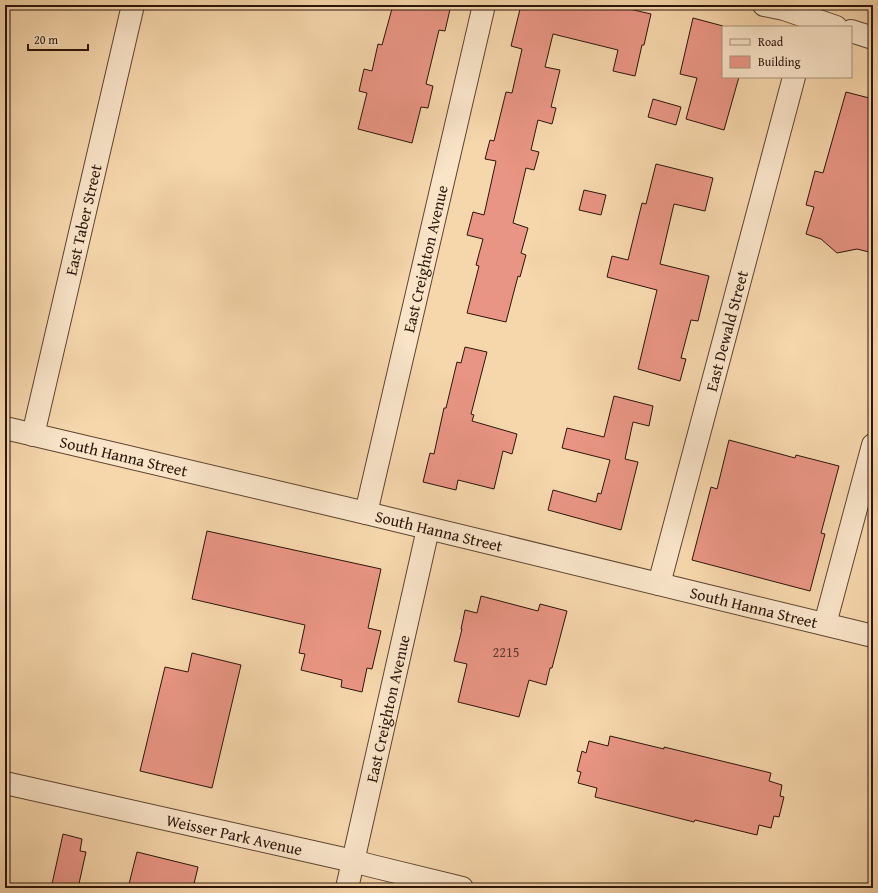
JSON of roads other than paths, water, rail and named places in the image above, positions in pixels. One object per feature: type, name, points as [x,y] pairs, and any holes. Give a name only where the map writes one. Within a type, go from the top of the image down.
[{"type":"street","name":"East Taber Street","points":[[33,435],[133,5]]},
{"type":"street","name":"East Creighton Avenue","points":[[366,513],[484,5]]},
{"type":"street","points":[[764,5],[811,17],[834,26]]},
{"type":"street","points":[[852,31],[873,38]]},
{"type":"street","name":"East Dewald Street","points":[[659,584],[794,78]]},
{"type":"street","name":"South Hanna Street","points":[[5,428],[366,513],[873,636]]},
{"type":"street","points":[[825,624],[873,445]]},
{"type":"street","name":"East Creighton Avenue","points":[[347,888],[428,529]]},
{"type":"street","name":"Weisser Park Avenue","points":[[5,783],[353,860],[462,888]]}]
